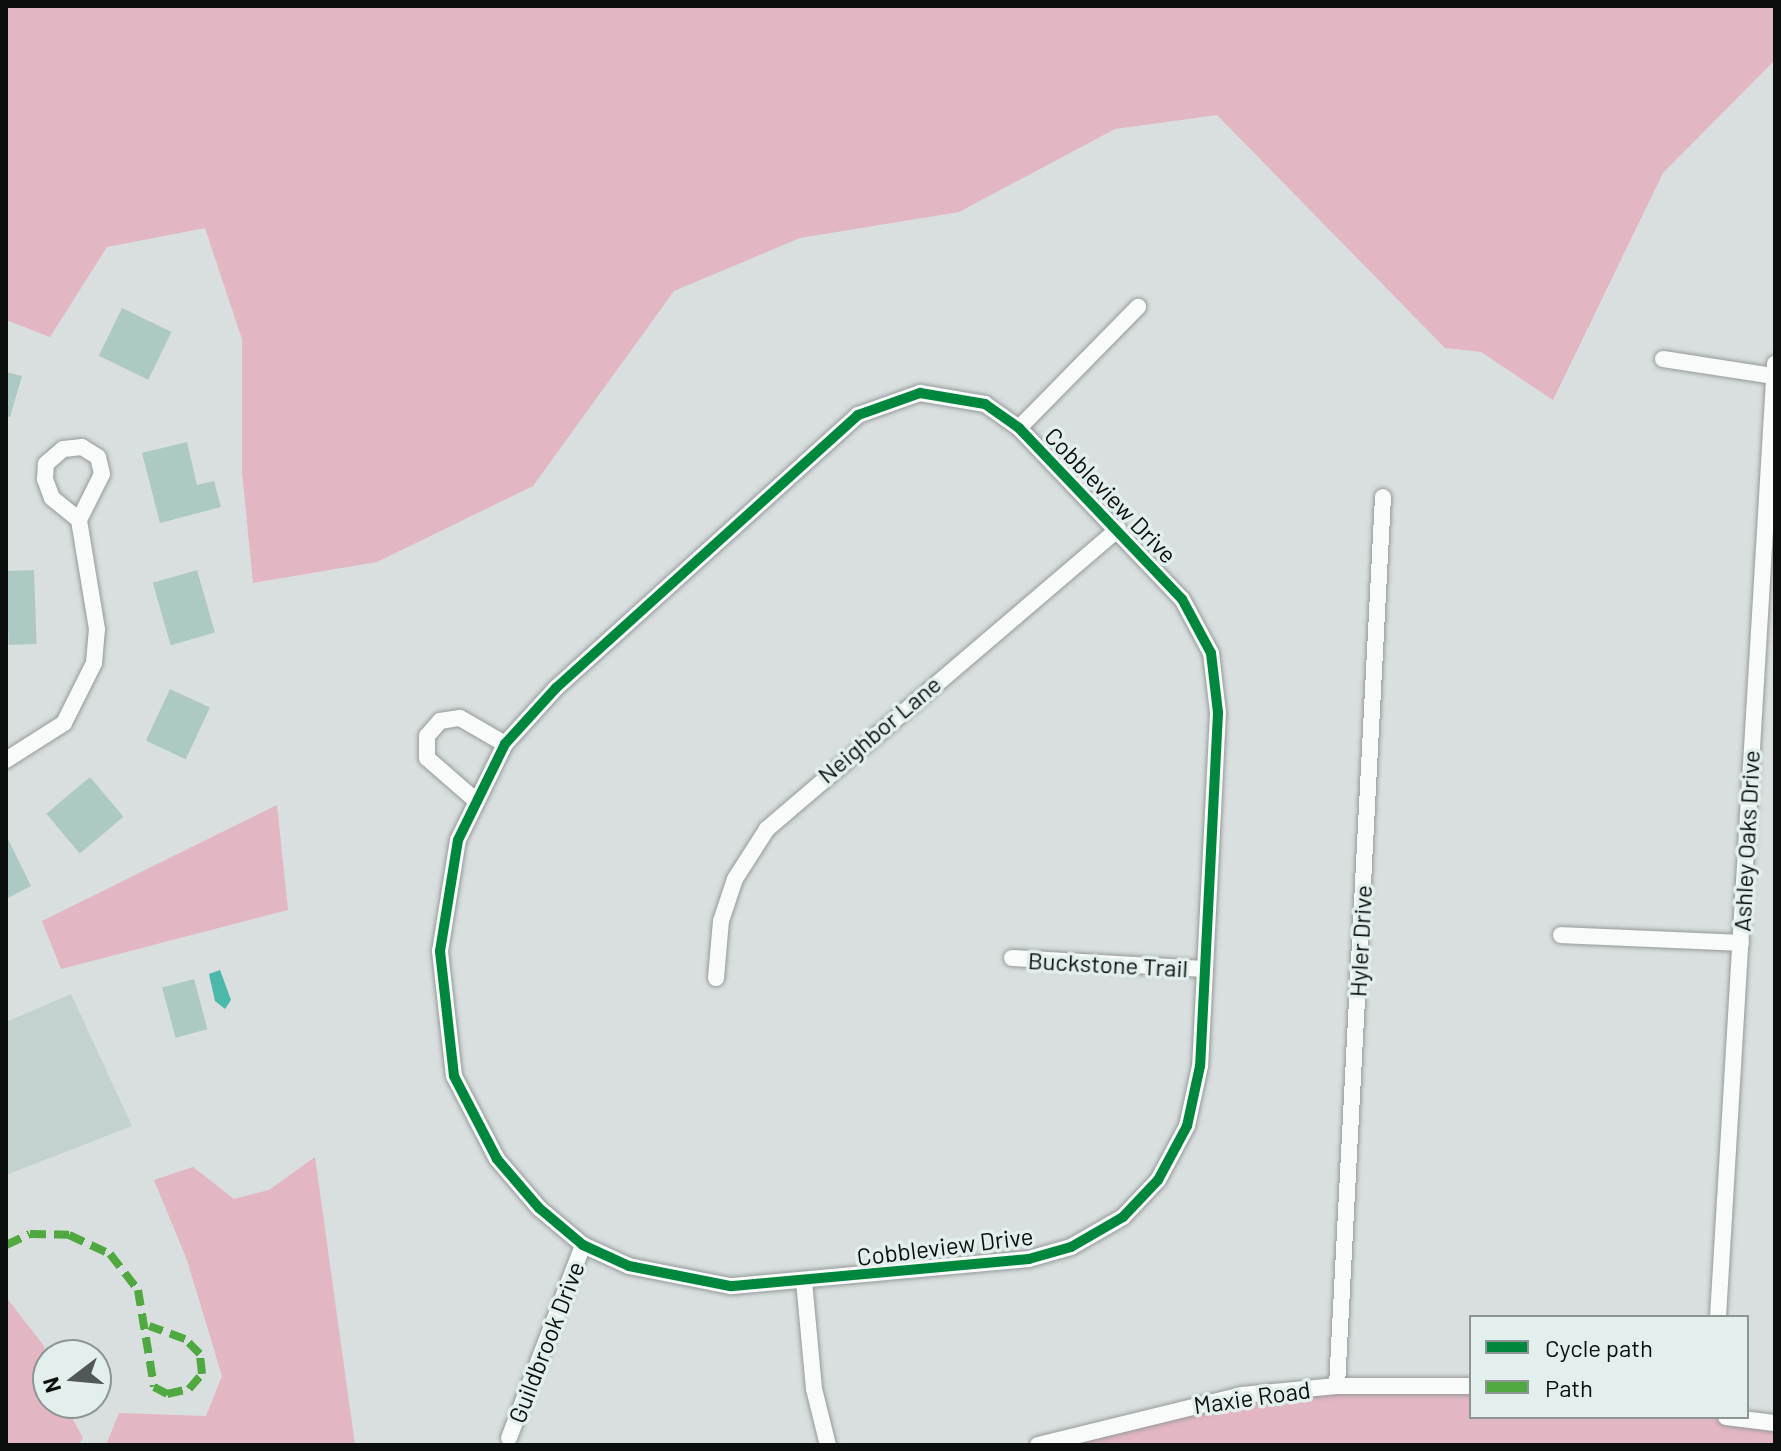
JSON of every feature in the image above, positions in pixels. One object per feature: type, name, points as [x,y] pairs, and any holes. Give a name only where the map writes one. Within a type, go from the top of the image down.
[{"type":"street","points":[[1019,428],[1138,307]]},
{"type":"street","points":[[1663,359],[1774,370]]},
{"type":"street","name":"Ashley Oaks Drive","points":[[1718,1315],[1774,370]]},
{"type":"street","name":"Cobbleview Drive","points":[[941,393],[985,404],[1019,428],[1118,529],[1192,614],[1216,674],[1200,1066],[1187,1126],[1158,1180],[1123,1217],[1071,1247],[1029,1259],[730,1286],[674,1279],[583,1245],[497,1159],[454,1076],[440,951],[445,898],[474,799],[505,744],[556,688],[858,415],[896,397],[941,393]]},
{"type":"street","name":"Hyler Drive","points":[[1337,1386],[1383,497]]},
{"type":"street","points":[[6,760],[64,723],[94,663],[97,629],[79,520]]},
{"type":"street","name":"Neighbor Lane","points":[[716,978],[721,921],[735,879],[767,829],[1118,529]]},
{"type":"street","points":[[474,799],[432,765],[427,736],[440,721],[460,718],[505,744]]},
{"type":"street","points":[[1561,935],[1741,943]]},
{"type":"street","name":"Buckstone Trail","points":[[1012,958],[1205,969]]},
{"type":"street","name":"Guildbrook Drive","points":[[509,1438],[583,1245]]},
{"type":"street","points":[[804,1281],[814,1389],[828,1445]]},
{"type":"street","name":"Maxie Road","points":[[1038,1445],[1185,1406],[1337,1386],[1469,1386]]},
{"type":"street","points":[[1742,1419],[1775,1423]]},
{"type":"shaded area","points":[[6,6],[1775,6],[1775,60],[1663,173],[1553,400],[1481,352],[1445,348],[1217,115],[1115,129],[959,212],[800,238],[674,291],[533,486],[377,562],[253,583],[242,472],[242,339],[205,228],[107,247],[50,337],[6,320]]},
{"type":"shaded area","points":[[277,805],[288,910],[61,969],[42,921]]},
{"type":"shaded area","points":[[220,970],[231,1000],[225,1009],[215,1001],[209,974]]},
{"type":"shaded area","points":[[71,994],[132,1126],[6,1175],[6,1022]]},
{"type":"shaded area","points":[[315,1157],[355,1445],[106,1445],[119,1413],[206,1416],[222,1376],[187,1260],[154,1180],[193,1167],[234,1199],[269,1190]]},
{"type":"shaded area","points":[[6,1297],[39,1339],[32,1339],[32,1419],[73,1419],[83,1438],[78,1445],[6,1445]]},
{"type":"shaded area","points":[[1469,1386],[1469,1419],[1742,1419],[1775,1423],[1775,1445],[1038,1445],[1242,1395]]},
{"type":"building","points":[[122,308],[171,332],[148,380],[99,356]]},
{"type":"building","points":[[6,372],[22,376],[10,417],[6,416]]},
{"type":"building","points":[[187,442],[197,485],[214,481],[221,507],[160,523],[142,453]]},
{"type":"building","points":[[34,570],[37,644],[9,645],[6,571]]},
{"type":"building","points":[[197,570],[215,632],[171,645],[153,583]]},
{"type":"building","points":[[170,689],[210,708],[186,759],[146,741]]},
{"type":"building","points":[[90,777],[123,817],[80,853],[46,814]]},
{"type":"building","points":[[6,835],[31,886],[6,899]]},
{"type":"building","points":[[194,979],[207,1029],[176,1038],[162,988]]},
{"type":"marked path","points":[[6,1245],[30,1234],[69,1235],[110,1254],[138,1290],[154,1387],[167,1394],[189,1389],[202,1374],[200,1354],[185,1339],[149,1326]]},
{"type":"cycle path","points":[[920,393],[985,404],[1019,428],[1182,599],[1211,653],[1218,713],[1200,1066],[1187,1126],[1158,1180],[1123,1217],[1071,1247],[1029,1259],[730,1286],[629,1266],[583,1245],[539,1208],[497,1159],[454,1076],[440,951],[458,840],[505,744],[556,688],[858,415],[920,393]]}]
